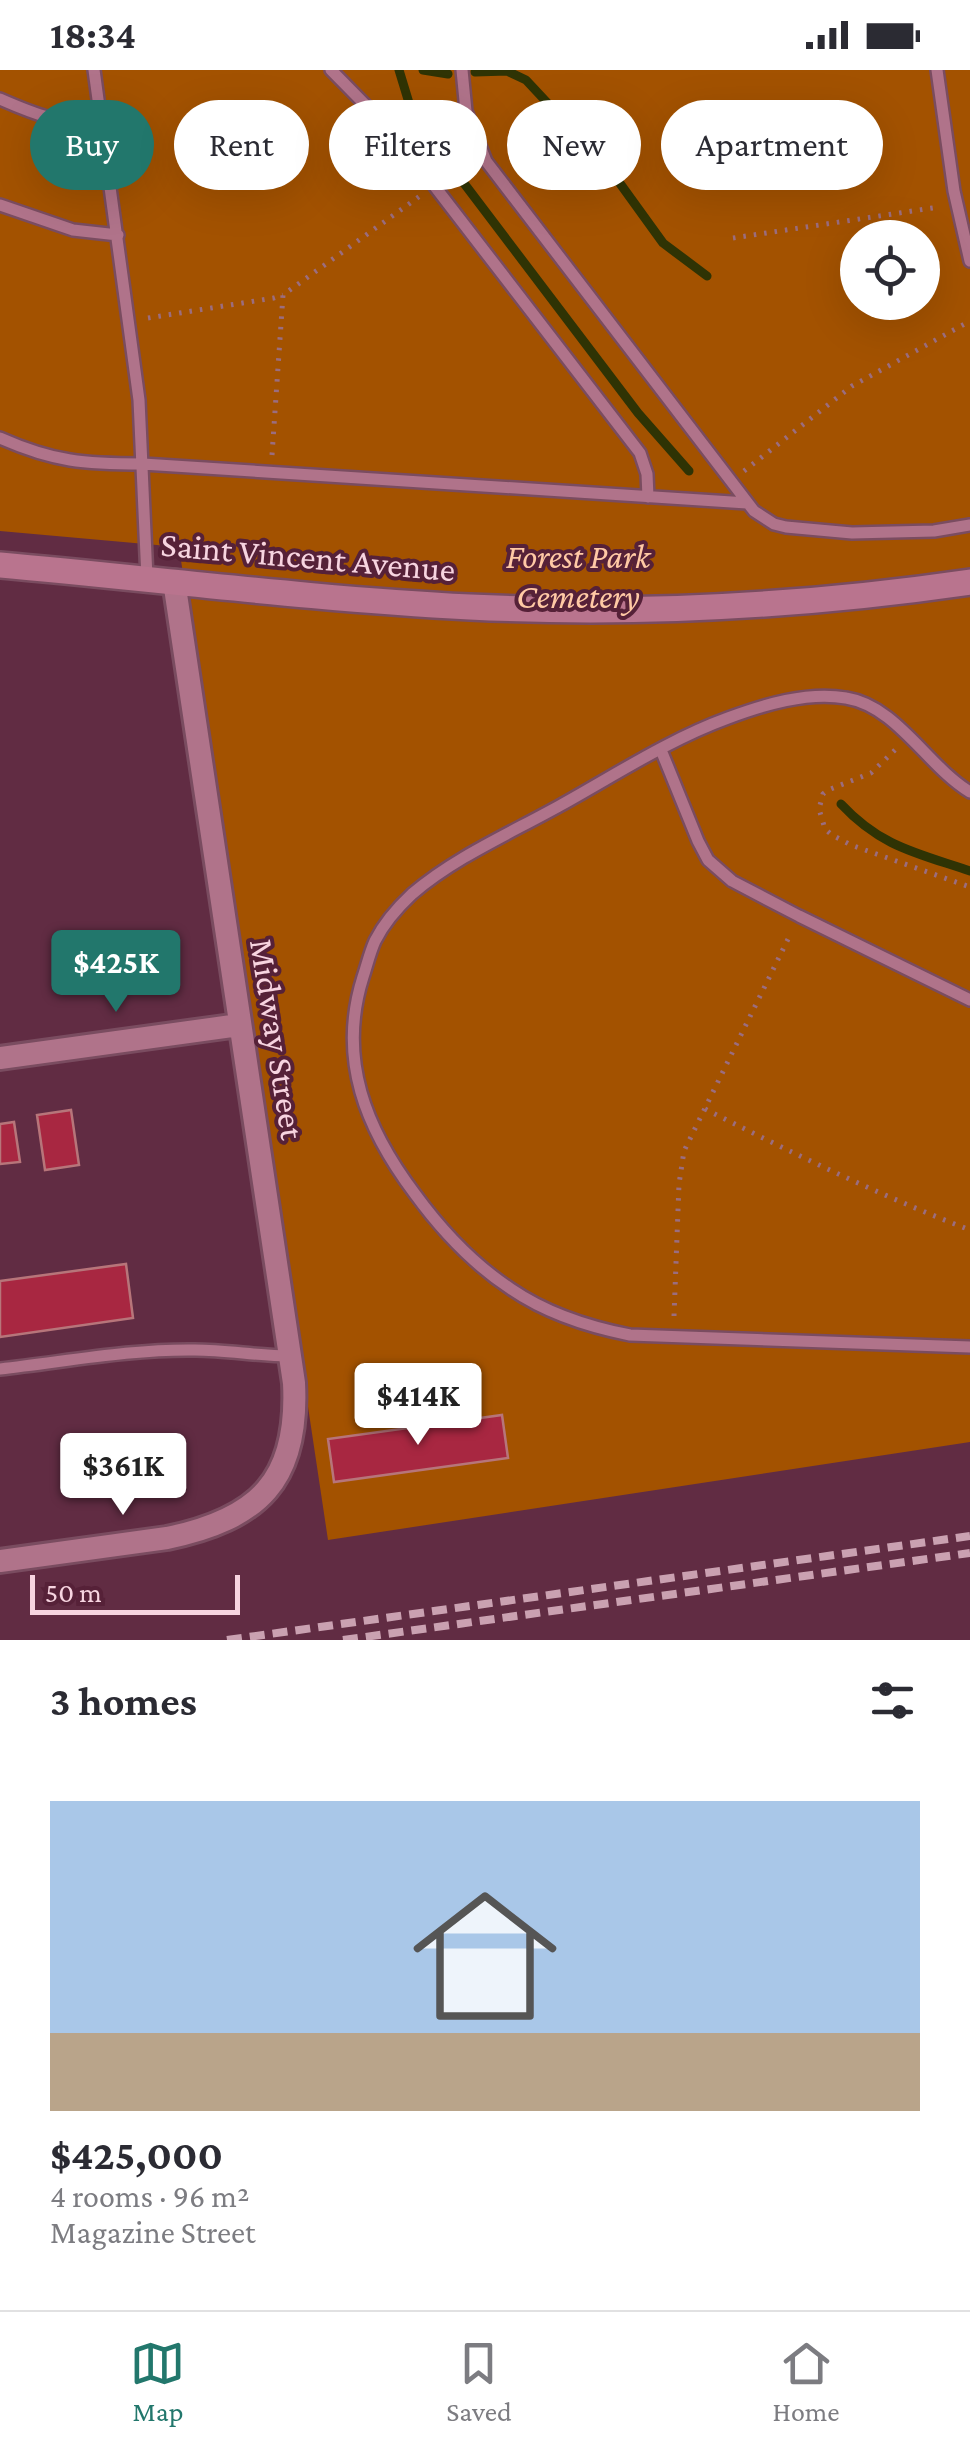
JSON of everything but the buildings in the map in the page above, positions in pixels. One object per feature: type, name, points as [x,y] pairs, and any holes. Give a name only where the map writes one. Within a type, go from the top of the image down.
[{"type":"street","name":"Saint Vincent Avenue","points":[[0,565],[395,602],[575,610],[797,602],[970,582]]},
{"type":"street","name":"Midway Street","points":[[0,1561],[190,1533],[230,1520],[272,1484],[294,1428],[294,1383],[174,580]]},
{"type":"street","points":[[0,1058],[239,1025]]},
{"type":"lane","points":[[94,70],[98,100]]},
{"type":"lane","points":[[331,70],[361,100]]},
{"type":"lane","points":[[462,70],[466,111],[486,161],[746,503],[764,518],[786,527],[863,533],[970,526]]},
{"type":"lane","points":[[936,70],[970,260]]},
{"type":"lane","points":[[0,99],[30,110]]},
{"type":"lane","points":[[112,190],[139,400],[148,578]]},
{"type":"lane","points":[[438,190],[640,453],[647,474],[648,497]]},
{"type":"lane","points":[[0,205],[73,230],[118,235]]},
{"type":"lane","points":[[0,438],[27,450],[77,462],[746,503]]},
{"type":"lane","points":[[970,792],[945,774],[879,710],[844,697],[822,696],[745,712],[703,728],[458,862],[431,879],[396,910],[374,944],[360,984],[352,1050],[363,1104],[392,1164],[433,1218],[468,1255],[533,1303],[583,1324],[630,1336],[970,1347]]},
{"type":"lane","points":[[660,750],[708,860],[732,881],[970,1000]]},
{"type":"lane","points":[[0,1370],[135,1353],[198,1350],[289,1356]]},
{"type":"path","points":[[129,321],[283,295],[429,190]]},
{"type":"path","points":[[733,238],[957,204]]},
{"type":"path","points":[[271,472],[283,295]]},
{"type":"path","points":[[730,482],[852,386],[970,321]]},
{"type":"path","points":[[908,737],[872,773],[828,790],[821,800],[822,820],[826,829],[844,842],[970,887]]},
{"type":"path","points":[[674,1338],[680,1166],[684,1152],[798,916]]},
{"type":"path","points":[[705,1108],[800,1158],[970,1230]]},
{"type":"green space","name":"Forest Park Cemetery","points":[[0,70],[970,70],[970,1442],[328,1540],[179,547],[0,531]]},
{"type":"waterway","points":[[399,70],[413,116],[638,413],[689,471]]},
{"type":"waterway","points":[[423,70],[448,74]]},
{"type":"waterway","points":[[475,72],[507,71],[526,80],[611,171],[663,243],[707,276]]},
{"type":"waterway","points":[[841,804],[885,839],[970,871]]},
{"type":"railway","points":[[227,1640],[970,1536]]},
{"type":"railway","points":[[343,1640],[970,1553]]}]
